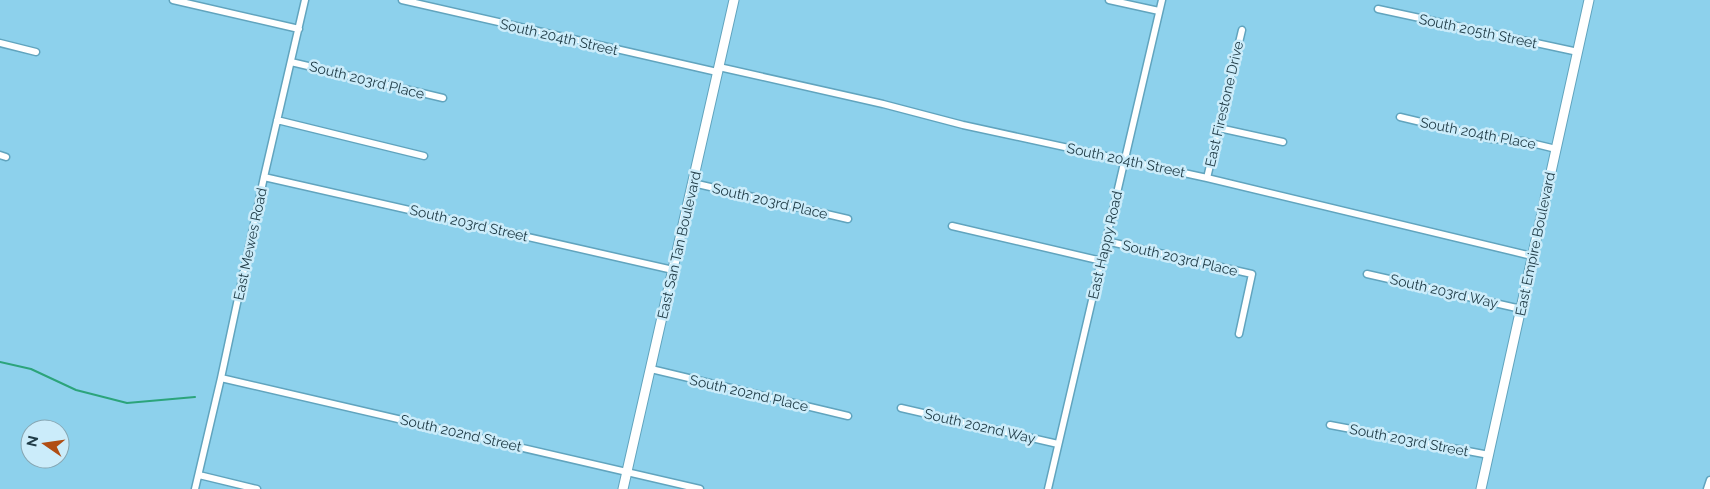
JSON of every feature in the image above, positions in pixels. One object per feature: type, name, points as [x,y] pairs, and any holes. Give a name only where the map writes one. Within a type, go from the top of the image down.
[{"type":"main road","name":"East San Tan Boulevard","points":[[623,489],[734,0]]},
{"type":"main road","name":"East Empire Boulevard","points":[[1482,489],[1589,0]]},
{"type":"street","points":[[173,0],[299,29]]},
{"type":"street","name":"East Mewes Road","points":[[195,489],[305,0]]},
{"type":"street","name":"South 204th Street","points":[[402,0],[718,70],[883,104],[963,125],[1207,178],[1532,256]]},
{"type":"street","points":[[1109,0],[1160,11]]},
{"type":"street","name":"East Happy Road","points":[[1048,489],[1162,0]]},
{"type":"street","name":"South 205th Street","points":[[1378,9],[1578,52]]},
{"type":"street","name":"East Firestone Drive","points":[[1207,178],[1242,30]]},
{"type":"street","points":[[0,44],[36,52]]},
{"type":"street","name":"South 203rd Place","points":[[291,62],[443,98]]},
{"type":"street","name":"South 204th Place","points":[[1400,117],[1492,139],[1522,141],[1556,149]]},
{"type":"street","points":[[278,120],[424,156]]},
{"type":"street","points":[[1219,128],[1283,142]]},
{"type":"street","name":"South 203rd Street","points":[[264,177],[673,270]]},
{"type":"street","name":"South 203rd Place","points":[[693,183],[848,219]]},
{"type":"street","name":"South 203rd Place","points":[[952,226],[1102,261]]},
{"type":"street","name":"South 203rd Place","points":[[1106,240],[1252,274],[1239,334]]},
{"type":"street","name":"South 203rd Way","points":[[1366,274],[1521,309]]},
{"type":"street","name":"South 202nd Place","points":[[651,370],[848,416]]},
{"type":"street","name":"South 202nd Street","points":[[221,378],[700,489]]},
{"type":"street","name":"South 202nd Way","points":[[901,408],[1058,444]]},
{"type":"street","name":"South 203rd Street","points":[[1330,425],[1489,455]]},
{"type":"street","points":[[199,475],[257,489]]},
{"type":"street","points":[[1707,489],[1710,480]]},
{"type":"waterway","points":[[0,362],[31,369],[76,390],[127,403],[195,397]]}]
